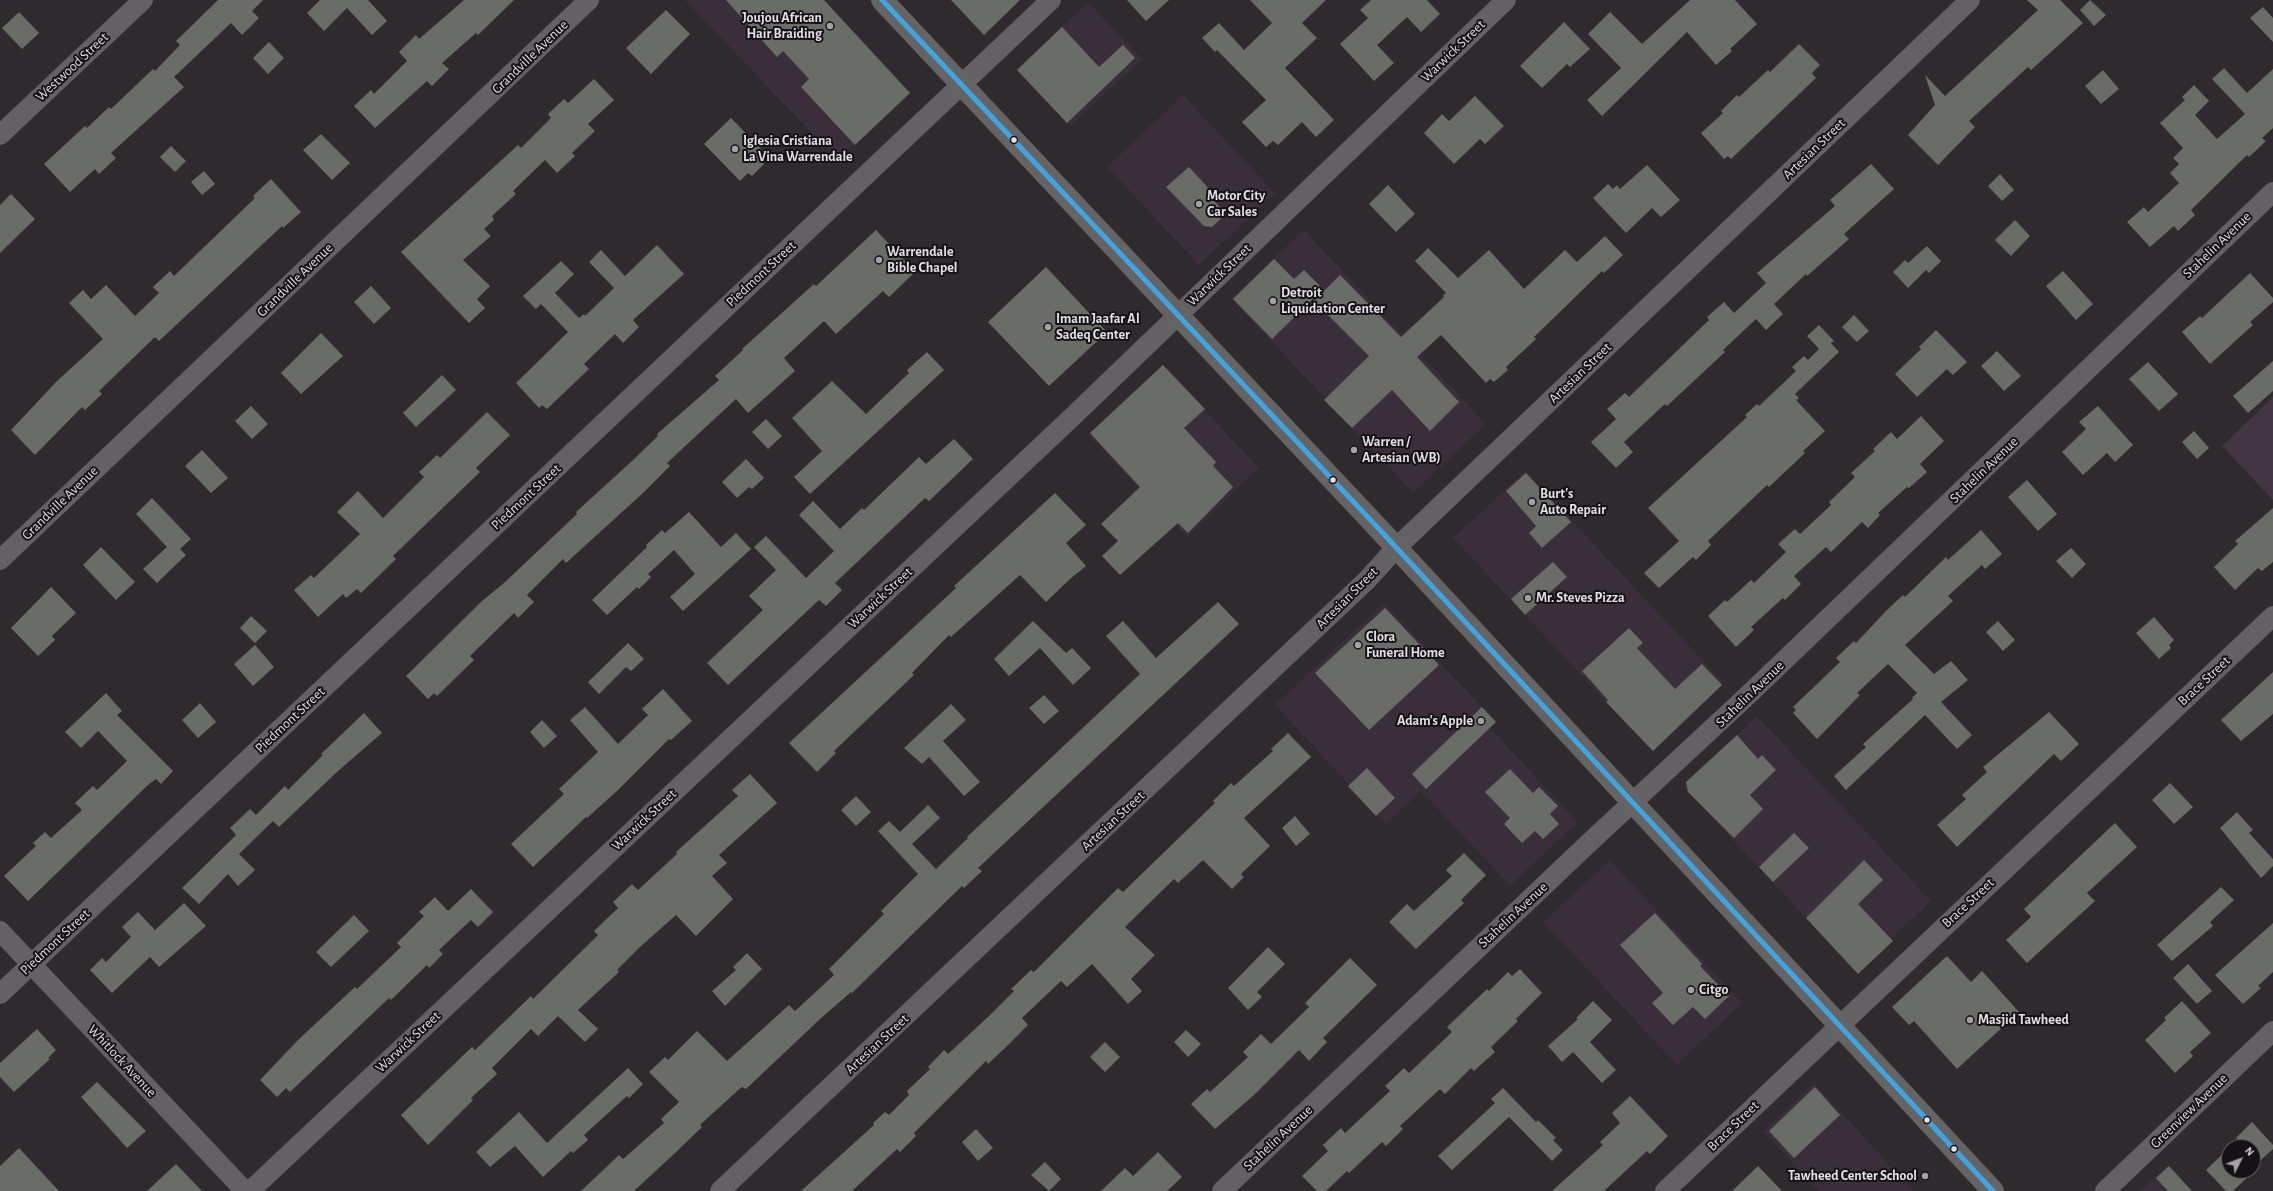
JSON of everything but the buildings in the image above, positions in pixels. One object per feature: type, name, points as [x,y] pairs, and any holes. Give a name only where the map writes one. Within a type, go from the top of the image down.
[{"type":"main road","points":[[882,0],[1396,548],[1838,1026],[1993,1191]]},
{"type":"street","name":"Westwood Street","points":[[0,135],[143,0]]},
{"type":"street","name":"Grandville Avenue","points":[[0,560],[589,0]]},
{"type":"street","name":"Piedmont Street","points":[[0,994],[1051,0]]},
{"type":"street","name":"Warwick Street","points":[[250,1191],[1086,404],[1177,314],[1506,0]]},
{"type":"street","name":"Artesian Street","points":[[720,1191],[1368,580],[1396,548],[1970,0]]},
{"type":"street","name":"Stahelin Avenue","points":[[1222,1191],[1753,691],[2273,192]]},
{"type":"street","name":"Brace Street","points":[[1665,1191],[2273,616]]},
{"type":"street","name":"Whitlock Avenue","points":[[0,930],[245,1191]]},
{"type":"street","name":"Greenview Avenue","points":[[2105,1191],[2273,1031]]},
{"type":"shaded area","points":[[685,0],[821,0],[909,93],[837,160]]},
{"type":"shaded area","points":[[1088,2],[1142,59],[1070,126],[1016,69]]},
{"type":"shaded area","points":[[1183,95],[1275,193],[1199,265],[1107,167]]},
{"type":"shaded area","points":[[1304,230],[1486,424],[1413,493],[1231,298]]},
{"type":"shaded area","points":[[1162,365],[1259,468],[1187,537],[1088,435]]},
{"type":"shaded area","points":[[2273,397],[2273,500],[2222,446]]},
{"type":"shaded area","points":[[1525,471],[1723,682],[1651,750],[1453,538]]},
{"type":"shaded area","points":[[1384,603],[1495,721],[1489,727],[1578,822],[1510,886],[1421,791],[1386,824],[1275,705]]},
{"type":"shaded area","points":[[1757,716],[1931,901],[1857,972],[1683,787]]},
{"type":"shaded area","points":[[1610,860],[1742,1003],[1677,1065],[1543,922]]},
{"type":"shaded area","points":[[1814,1083],[1914,1191],[1819,1191],[1763,1131]]},
{"type":"shaded area","points":[[2167,1166],[2190,1191],[2140,1191]]},
{"type":"transit line","points":[[882,0],[1379,529],[1993,1191]]},
{"type":"place","name":"Joujou African Hair Braiding","points":[[830,26]]},
{"type":"place","name":"Iglesia Cristiana La Vina Warrendale","points":[[735,149]]},
{"type":"place","name":"Motor City Car Sales","points":[[1199,204]]},
{"type":"place","name":"Warrendale Bible Chapel","points":[[879,260]]},
{"type":"place","name":"Detroit Liquidation Center","points":[[1273,301]]},
{"type":"place","name":"Imam Jaafar Al Sadeq Center","points":[[1048,327]]},
{"type":"place","name":"Warren / Artesian (WB)","points":[[1354,450]]},
{"type":"place","name":"Burt's Auto Repair","points":[[1532,502]]},
{"type":"place","name":"Mr. Steves Pizza","points":[[1528,598]]},
{"type":"place","name":"Clora Funeral Home","points":[[1358,645]]},
{"type":"place","name":"Adam's Apple","points":[[1481,721]]},
{"type":"place","name":"Citgo","points":[[1691,990]]},
{"type":"place","name":"Masjid Tawheed","points":[[1970,1020]]},
{"type":"place","name":"Tawheed Center School","points":[[1925,1176]]}]
